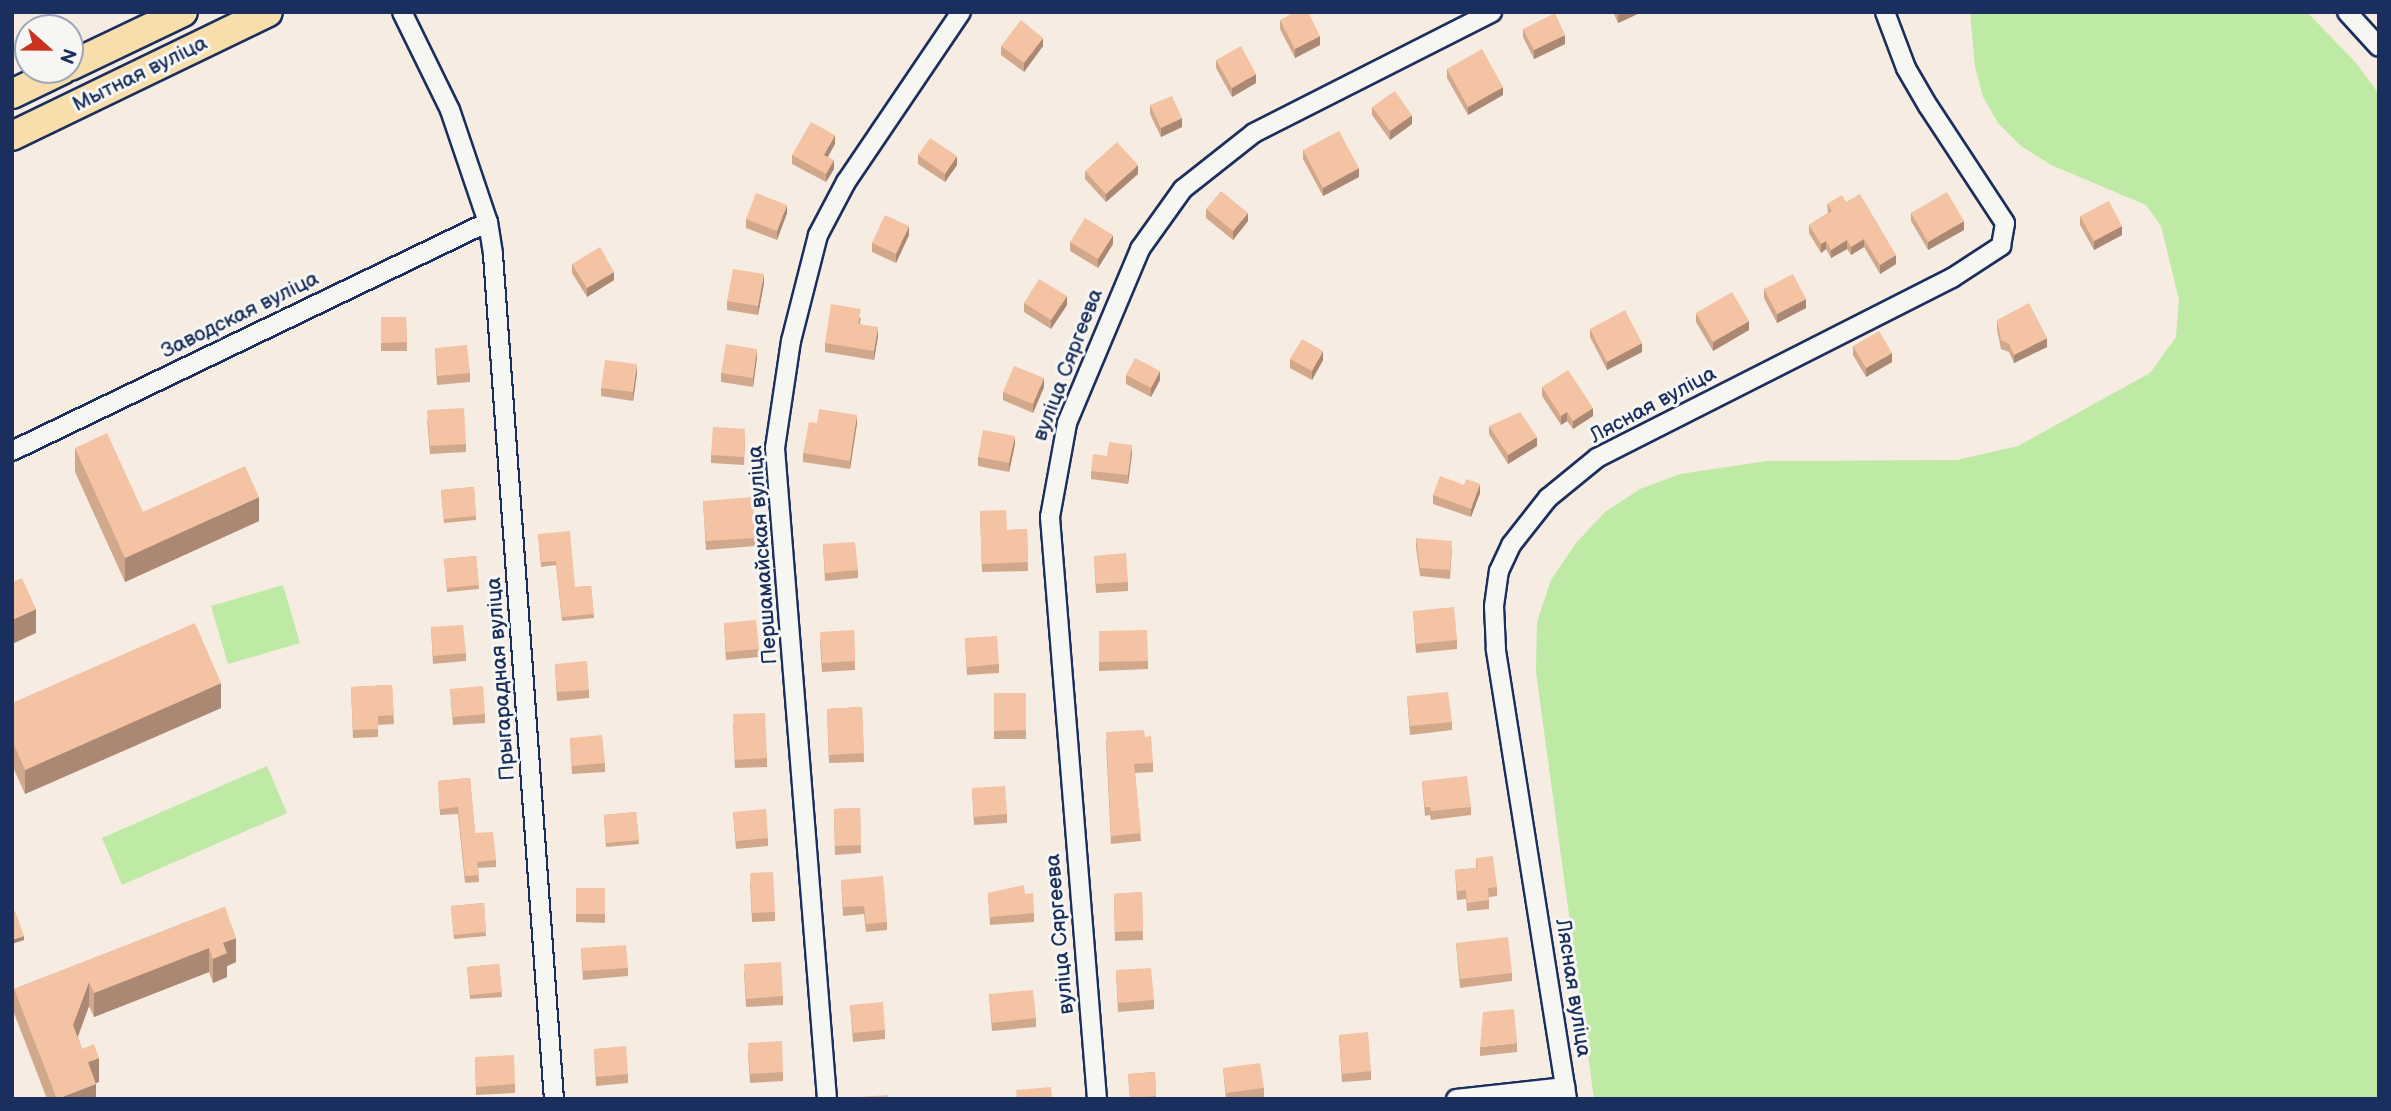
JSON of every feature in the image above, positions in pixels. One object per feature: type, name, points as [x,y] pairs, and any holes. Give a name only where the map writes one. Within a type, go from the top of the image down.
[{"type":"main road","name":"Мытная вуліца","points":[[84,59],[183,12]]},
{"type":"main road","name":"Мытная вуліца","points":[[12,136],[268,12]]},
{"type":"main road","name":"Мытная вуліца","points":[[12,94],[33,84]]},
{"type":"street","name":"Прыгарадная вуліца","points":[[402,12],[450,110],[488,222],[493,255],[554,1099]]},
{"type":"street","name":"Першамайская вуліца","points":[[827,1099],[775,448],[791,341],[818,234],[846,182],[961,12]]},
{"type":"street","name":"вуліца Сяргеева","points":[[1097,1099],[1050,517],[1067,423],[1140,249],[1183,189],[1254,133],[1492,12]]},
{"type":"street","name":"Лясная вуліца","points":[[1566,1093],[1496,649],[1494,606],[1499,570],[1511,545],[1548,499],[1597,458],[1952,278],[2001,246],[2005,223],[1906,68],[1885,12]]},
{"type":"street","points":[[2347,12],[2379,47]]},
{"type":"street","name":"Заводская вуліца","points":[[12,450],[488,222]]},
{"type":"street","points":[[1456,1099],[1566,1093]]},
{"type":"green space","points":[[1970,12],[2307,12],[2356,63],[2379,94],[2379,1099],[1594,1099],[1536,672],[1537,622],[1551,580],[1576,543],[1605,512],[1640,489],[1680,474],[1767,461],[1957,460],[2018,446],[2150,373],[2176,337],[2179,300],[2161,226],[2146,205],[2051,165],[2021,146],[1998,123],[1983,97],[1975,67]]},
{"type":"green space","points":[[283,585],[300,643],[228,664],[211,606]]},
{"type":"green space","points":[[267,766],[287,813],[122,885],[102,838]]},
{"type":"building","points":[[1295,12],[1308,12],[1320,36],[1295,49],[1280,20]]},
{"type":"building","points":[[1555,13],[1565,35],[1534,50],[1523,29]]},
{"type":"building","points":[[1021,20],[1043,38],[1024,63],[1001,46]]},
{"type":"building","points":[[1241,46],[1256,74],[1232,88],[1216,60]]},
{"type":"building","points":[[1482,49],[1503,87],[1468,107],[1447,69]]},
{"type":"building","points":[[1395,91],[1412,115],[1390,131],[1372,107]]},
{"type":"building","points":[[1172,96],[1182,118],[1161,128],[1150,105]]},
{"type":"building","points":[[811,122],[835,135],[824,155],[834,160],[826,174],[792,155]]},
{"type":"building","points":[[1339,131],[1359,168],[1323,188],[1303,150]]},
{"type":"building","points":[[930,138],[957,156],[945,174],[918,155]]},
{"type":"building","points":[[1117,142],[1138,165],[1106,194],[1085,171]]},
{"type":"building","points":[[1221,191],[1248,213],[1233,231],[1206,209]]},
{"type":"building","points":[[1947,192],[1964,221],[1928,242],[1911,213]]},
{"type":"building","points":[[756,193],[787,205],[777,231],[746,219]]},
{"type":"building","points":[[1860,194],[1896,255],[1880,265],[1864,239],[1851,247],[1847,240],[1831,250],[1826,241],[1821,244],[1809,225],[1832,211],[1827,204],[1842,195],[1846,202]]},
{"type":"building","points":[[2109,201],[2122,226],[2094,241],[2080,216]]},
{"type":"building","points":[[885,215],[909,226],[896,254],[872,243]]},
{"type":"building","points":[[1085,218],[1113,235],[1098,259],[1070,242]]},
{"type":"building","points":[[600,247],[614,272],[587,288],[572,264]]},
{"type":"building","points":[[733,269],[764,274],[758,306],[727,301]]},
{"type":"building","points":[[1793,274],[1806,299],[1777,314],[1764,289]]},
{"type":"building","points":[[1039,279],[1067,296],[1051,320],[1024,303]]},
{"type":"building","points":[[1732,292],[1749,321],[1713,342],[1696,313]]},
{"type":"building","points":[[2029,303],[2047,338],[2014,355],[2009,344],[2001,340],[1997,320]]},
{"type":"building","points":[[831,304],[861,309],[858,324],[878,327],[874,351],[825,343]]},
{"type":"building","points":[[1625,310],[1642,343],[1607,362],[1590,329]]},
{"type":"building","points":[[381,317],[406,317],[407,342],[381,343]]},
{"type":"building","points":[[1879,331],[1892,353],[1866,368],[1853,346]]},
{"type":"building","points":[[1302,339],[1323,351],[1312,371],[1290,359]]},
{"type":"building","points":[[726,344],[757,349],[753,378],[721,373]]},
{"type":"building","points":[[467,345],[470,373],[437,376],[435,348]]},
{"type":"building","points":[[1135,358],[1160,371],[1151,388],[1126,375]]},
{"type":"building","points":[[605,360],[637,364],[633,392],[601,388]]},
{"type":"building","points":[[1014,366],[1044,378],[1033,404],[1003,392]]},
{"type":"building","points":[[1568,370],[1593,408],[1573,421],[1567,412],[1561,416],[1542,387]]},
{"type":"building","points":[[464,408],[466,444],[430,446],[427,410]]},
{"type":"building","points":[[819,409],[857,415],[850,461],[803,453],[809,422],[817,423]]},
{"type":"building","points":[[1520,412],[1537,437],[1508,455],[1489,426]]},
{"type":"building","points":[[713,427],[745,429],[744,457],[711,455]]},
{"type":"building","points":[[983,430],[1015,436],[1009,463],[978,457]]},
{"type":"building","points":[[107,433],[143,512],[245,466],[259,497],[125,558],[75,448]]},
{"type":"building","points":[[1109,442],[1132,445],[1128,475],[1091,471],[1093,454],[1107,456]]},
{"type":"building","points":[[1440,476],[1464,485],[1466,479],[1480,484],[1471,509],[1433,495]]},
{"type":"building","points":[[474,487],[476,516],[444,519],[441,490]]},
{"type":"building","points":[[753,497],[755,538],[706,541],[703,501]]},
{"type":"building","points":[[1006,510],[1007,530],[1027,529],[1028,562],[982,564],[980,511]]},
{"type":"building","points":[[570,531],[575,587],[591,586],[594,614],[562,617],[556,561],[541,562],[538,534]]},
{"type":"building","points":[[1416,538],[1452,541],[1450,570],[1420,568]]},
{"type":"building","points":[[855,542],[858,570],[825,573],[823,544]]},
{"type":"building","points":[[1126,553],[1128,582],[1096,584],[1094,556]]},
{"type":"building","points":[[476,556],[479,585],[447,588],[444,559]]},
{"type":"building","points":[[22,578],[36,609],[12,620],[12,582]]},
{"type":"building","points":[[1454,607],[1457,640],[1416,644],[1413,611]]},
{"type":"building","points":[[756,620],[759,649],[726,652],[724,623]]},
{"type":"building","points":[[195,623],[221,683],[25,770],[12,740],[12,703]]},
{"type":"building","points":[[463,625],[466,653],[433,656],[431,627]]},
{"type":"building","points":[[854,630],[855,661],[822,663],[820,632]]},
{"type":"building","points":[[1147,630],[1148,661],[1099,662],[1099,631]]},
{"type":"building","points":[[997,636],[999,664],[967,667],[965,638]]},
{"type":"building","points":[[587,661],[589,690],[557,692],[555,664]]},
{"type":"building","points":[[392,685],[394,715],[378,716],[378,729],[353,730],[351,687]]},
{"type":"building","points":[[483,686],[485,714],[453,717],[450,689]]},
{"type":"building","points":[[1448,692],[1452,722],[1410,726],[1407,696]]},
{"type":"building","points":[[994,693],[1026,693],[1026,730],[994,731]]},
{"type":"building","points":[[862,707],[864,753],[829,755],[827,709]]},
{"type":"building","points":[[765,713],[767,758],[735,760],[733,714]]},
{"type":"building","points":[[1144,730],[1145,737],[1151,736],[1153,763],[1134,764],[1141,833],[1111,836],[1106,732]]},
{"type":"building","points":[[602,735],[605,763],[572,766],[570,738]]},
{"type":"building","points":[[1467,776],[1471,807],[1431,811],[1430,807],[1425,807],[1422,781]]},
{"type":"building","points":[[470,778],[475,833],[493,832],[496,860],[477,862],[479,875],[465,876],[458,807],[440,809],[438,781]]},
{"type":"building","points":[[1005,786],[1007,814],[974,817],[972,788]]},
{"type":"building","points":[[860,808],[861,845],[835,846],[834,809]]},
{"type":"building","points":[[766,809],[768,838],[736,841],[733,812]]},
{"type":"building","points":[[636,812],[639,840],[606,843],[604,815]]},
{"type":"building","points":[[1493,856],[1497,887],[1488,888],[1489,900],[1467,903],[1466,890],[1457,891],[1455,870],[1477,868],[1476,858]]},
{"type":"building","points":[[773,872],[775,912],[752,913],[750,873]]},
{"type":"building","points":[[883,876],[887,922],[866,924],[864,906],[843,907],[841,880]]},
{"type":"building","points":[[1024,885],[1025,894],[1033,893],[1034,913],[990,917],[988,893]]},
{"type":"building","points":[[576,888],[605,888],[605,914],[576,914]]},
{"type":"building","points":[[1142,892],[1143,931],[1115,932],[1114,894]]},
{"type":"building","points":[[484,903],[486,932],[454,935],[451,906]]},
{"type":"building","points":[[225,907],[236,938],[223,943],[227,953],[213,959],[209,948],[94,993],[89,982],[73,1025],[82,1049],[94,1044],[99,1058],[88,1062],[96,1084],[57,1099],[14,989]]},
{"type":"building","points":[[15,911],[24,936],[12,940],[12,912]]},
{"type":"building","points":[[1508,937],[1512,973],[1460,979],[1456,943]]},
{"type":"building","points":[[626,945],[628,968],[583,971],[581,948]]},
{"type":"building","points":[[781,962],[783,996],[746,999],[744,964]]},
{"type":"building","points":[[499,964],[502,992],[470,995],[467,967]]},
{"type":"building","points":[[1151,968],[1154,1000],[1118,1003],[1116,970]]},
{"type":"building","points":[[1033,990],[1036,1018],[992,1023],[989,994]]},
{"type":"building","points":[[883,1002],[885,1030],[853,1033],[850,1005]]},
{"type":"building","points":[[1514,1009],[1517,1043],[1480,1047],[1483,1012]]},
{"type":"building","points":[[1368,1032],[1371,1071],[1342,1074],[1339,1035]]},
{"type":"building","points":[[782,1041],[783,1072],[750,1074],[748,1043]]},
{"type":"building","points":[[626,1046],[628,1074],[596,1077],[594,1049]]},
{"type":"building","points":[[514,1055],[515,1084],[476,1087],[475,1057]]},
{"type":"building","points":[[1260,1063],[1264,1088],[1226,1093],[1223,1068]]},
{"type":"building","points":[[1155,1072],[1156,1096],[1130,1098],[1128,1074]]},
{"type":"building","points":[[1051,1087],[1052,1099],[1017,1099],[1016,1090]]},
{"type":"building","points":[[888,1095],[888,1099],[858,1099],[858,1097]]}]
